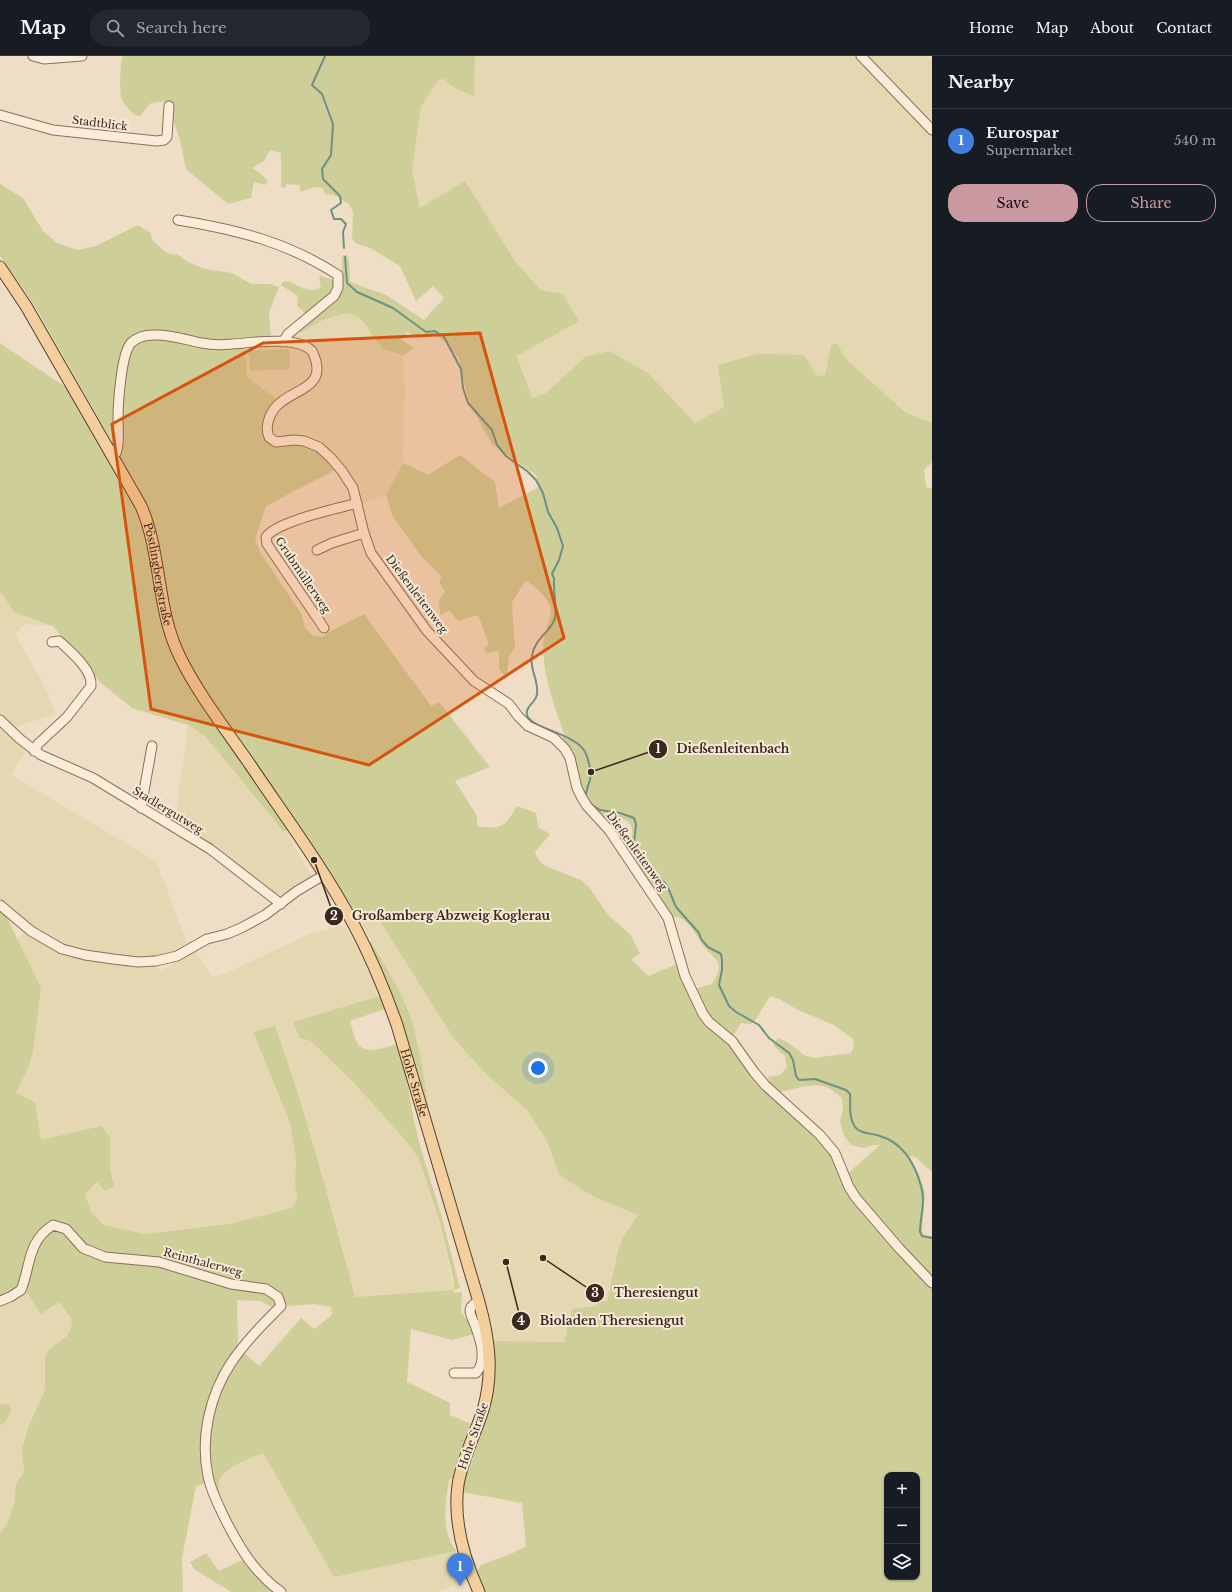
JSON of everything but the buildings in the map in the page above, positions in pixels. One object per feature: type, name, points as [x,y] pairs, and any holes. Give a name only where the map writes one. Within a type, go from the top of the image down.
[{"type":"main road","name":"Pöstlingbergstraße","points":[[0,267],[26,306],[141,506],[149,526],[155,552],[166,620],[180,657],[196,684],[324,875]]},
{"type":"main road","name":"Hohe Straße","points":[[324,875],[358,934],[383,987],[392,1011],[486,1327],[489,1348],[489,1381],[483,1411],[464,1459],[457,1498],[458,1525],[461,1540],[468,1566],[479,1592]]},
{"type":"street","points":[[33,56],[44,59],[82,56]]},
{"type":"street","points":[[861,56],[932,130]]},
{"type":"street","name":"Stadtblick","points":[[0,115],[53,130],[157,141],[167,138],[169,106]]},
{"type":"street","points":[[178,220],[225,228],[276,244],[302,254],[338,275],[338,288],[334,296],[288,334],[283,342]]},
{"type":"street","name":"Dießenleitenweg","points":[[112,456],[116,453],[118,446],[118,406],[124,362],[129,346],[136,339],[155,334],[212,344],[283,342],[304,346],[312,352],[316,364],[317,374],[312,383],[283,400],[275,408],[268,422],[267,430],[269,437],[276,442],[294,440],[304,441],[325,452],[339,466],[354,491],[369,548],[421,623],[452,658],[477,683],[509,704],[526,724],[554,738],[565,749],[570,758],[577,788],[582,798],[587,806],[609,830],[668,918],[685,976],[703,1014],[709,1022],[732,1041],[754,1072],[766,1085],[820,1134],[835,1153],[849,1187],[856,1198],[895,1244],[932,1283]]},
{"type":"street","name":"Grubmüllerweg","points":[[324,628],[267,544],[266,537],[272,531],[293,522],[358,504]]},
{"type":"street","points":[[317,550],[332,542],[364,533]]},
{"type":"street","points":[[34,751],[38,744],[67,717],[91,686],[91,677],[77,659],[59,641],[52,642]]},
{"type":"street","name":"Stadlergutweg","points":[[0,720],[34,751],[46,758],[93,778],[218,854],[260,889],[281,904]]},
{"type":"street","points":[[141,808],[152,746]]},
{"type":"street","points":[[0,905],[31,932],[62,949],[96,957],[148,962],[177,956],[207,939],[232,932],[265,915],[297,891],[324,875]]},
{"type":"street","name":"Reinthalerweg","points":[[0,1301],[21,1290],[30,1254],[40,1236],[53,1225],[66,1229],[83,1248],[105,1257],[160,1262],[231,1284],[266,1289],[278,1297],[282,1306],[232,1362],[217,1388],[209,1416],[205,1446],[208,1475],[211,1486],[216,1501],[230,1529],[251,1565],[268,1582],[281,1592]]},
{"type":"street","points":[[454,1373],[476,1373],[480,1369],[482,1358],[480,1341],[470,1310],[474,1304],[479,1302]]},
{"type":"highlighted area","points":[[480,333],[564,638],[369,765],[151,709],[112,424],[263,343]]},
{"type":"shaded area","points":[[475,56],[858,56],[932,134],[932,423],[905,412],[848,361],[836,343],[831,345],[825,375],[817,376],[724,407],[695,423],[649,374],[585,357],[546,393],[532,398],[517,356],[579,321],[563,294],[542,290],[515,261],[465,182],[420,208],[412,170],[421,107],[438,80],[444,79],[462,92],[473,96]]},
{"type":"shaded area","points":[[866,56],[927,56],[932,59],[932,124]]},
{"type":"shaded area","points":[[347,313],[358,317],[366,325],[373,337],[392,353],[403,356],[405,388],[403,463],[386,495],[360,504],[355,485],[300,437],[276,435],[271,429],[272,424],[281,409],[279,402],[247,377],[245,346],[292,337],[325,319]]},
{"type":"shaded area","points":[[0,591],[14,612],[53,626],[25,624],[15,634],[43,684],[56,714],[13,728],[0,716]]},
{"type":"shaded area","points":[[0,724],[27,749],[11,775],[156,861],[187,943],[156,964],[160,972],[194,950],[213,977],[227,973],[309,934],[343,925],[345,926],[369,972],[378,996],[293,1022],[305,1039],[311,1041],[354,1083],[407,1142],[419,1159],[440,1223],[454,1290],[355,1297],[308,1125],[253,1033],[290,1123],[296,1158],[295,1185],[297,1200],[292,1209],[229,1224],[143,1234],[105,1225],[91,1212],[85,1194],[97,1182],[114,1186],[101,1126],[41,1140],[35,1102],[16,1093],[28,1068],[33,1053],[41,988],[17,939],[30,927],[0,899]]},
{"type":"shaded area","points":[[188,725],[206,737],[283,831],[287,831],[295,848],[313,878],[285,894],[279,895],[272,893],[174,825]]},
{"type":"shaded area","points":[[373,910],[454,1039],[487,1075],[528,1111],[547,1141],[559,1174],[603,1201],[638,1215],[623,1237],[618,1251],[607,1302],[597,1299],[597,1306],[572,1309],[569,1326],[565,1333],[565,1342],[492,1341],[431,1124],[417,1042],[409,1013],[393,979],[356,913]]},
{"type":"shaded area","points":[[17,1288],[25,1289],[59,1301],[71,1318],[72,1326],[67,1336],[47,1351],[45,1358],[45,1390],[29,1425],[22,1449],[24,1472],[16,1484],[14,1505],[6,1526],[0,1533],[0,1297]]},
{"type":"shaded area","points":[[263,1453],[334,1577],[456,1551],[466,1579],[438,1592],[286,1592],[266,1576],[248,1552],[223,1503],[218,1488],[219,1482],[223,1476],[231,1469],[248,1458]]},
{"type":"green space","points":[[123,56],[475,56],[474,96],[458,89],[444,79],[438,80],[421,107],[412,170],[420,208],[465,181],[515,261],[541,290],[563,294],[579,321],[517,356],[532,398],[546,393],[585,357],[610,351],[649,374],[695,423],[724,407],[718,365],[758,354],[804,355],[817,376],[825,375],[831,345],[836,343],[848,361],[905,412],[932,423],[932,462],[924,470],[926,487],[932,489],[932,1172],[915,1157],[909,1156],[920,1177],[925,1192],[922,1230],[924,1235],[932,1236],[932,1276],[928,1276],[857,1197],[846,1175],[880,1145],[873,1145],[864,1148],[851,1145],[844,1136],[840,1121],[843,1108],[842,1098],[831,1089],[819,1085],[778,1093],[770,1084],[768,1077],[780,1075],[787,1067],[785,1056],[773,1045],[778,1038],[787,1042],[804,1055],[814,1058],[851,1053],[854,1046],[853,1039],[834,1025],[770,996],[754,1022],[751,1024],[741,1023],[732,1038],[711,1020],[694,989],[712,984],[718,971],[719,966],[717,961],[703,946],[688,924],[680,918],[670,917],[646,882],[636,864],[633,854],[631,842],[632,828],[629,823],[615,817],[614,822],[610,823],[584,797],[568,747],[562,740],[564,734],[547,679],[543,657],[543,645],[551,610],[546,598],[526,580],[512,602],[515,648],[509,656],[507,674],[504,675],[499,669],[499,651],[486,653],[484,648],[489,645],[478,615],[458,621],[449,610],[440,615],[439,600],[445,592],[439,582],[442,577],[422,557],[393,517],[386,495],[403,463],[428,475],[460,455],[495,482],[499,508],[539,487],[536,475],[492,444],[469,403],[459,359],[447,343],[434,334],[430,337],[422,333],[415,337],[407,332],[402,340],[414,348],[403,356],[384,349],[358,317],[347,313],[325,319],[301,332],[298,332],[298,329],[308,316],[297,306],[297,295],[281,284],[284,281],[312,290],[321,287],[319,279],[321,276],[341,283],[342,257],[343,255],[347,255],[349,261],[350,282],[386,295],[424,320],[444,298],[433,286],[416,301],[400,266],[370,248],[355,243],[352,238],[353,212],[349,204],[334,195],[325,194],[323,188],[315,187],[300,192],[300,185],[286,184],[285,188],[281,187],[281,153],[270,150],[264,161],[252,168],[268,181],[265,185],[254,182],[251,198],[228,204],[186,169],[180,140],[167,101],[151,103],[140,116],[132,113],[125,105],[120,92]]},
{"type":"green space","points":[[0,184],[23,198],[43,231],[57,243],[78,250],[96,246],[138,225],[151,233],[152,240],[169,254],[177,254],[188,262],[205,269],[232,273],[251,284],[270,284],[279,287],[269,312],[271,338],[222,342],[178,335],[130,341],[114,445],[33,303],[0,256]]},
{"type":"green space","points":[[148,337],[245,346],[247,377],[279,401],[266,424],[273,441],[303,444],[314,447],[337,469],[266,506],[255,539],[260,552],[302,615],[305,628],[313,636],[323,637],[331,631],[364,614],[431,706],[439,702],[490,767],[455,781],[477,816],[477,826],[492,828],[502,825],[506,822],[517,806],[536,813],[538,827],[550,834],[535,852],[538,859],[545,866],[581,880],[589,887],[608,915],[630,934],[640,954],[631,959],[648,976],[678,964],[716,1029],[827,1145],[848,1187],[932,1286],[932,1592],[482,1592],[475,1575],[481,1565],[511,1554],[526,1546],[522,1503],[462,1492],[492,1341],[565,1342],[572,1309],[597,1306],[597,1298],[607,1302],[618,1251],[623,1237],[638,1215],[603,1201],[582,1190],[559,1174],[547,1141],[528,1111],[487,1075],[454,1039],[373,910],[356,913],[335,881],[302,837],[287,827],[287,831],[283,831],[206,737],[188,725],[132,708],[101,683],[53,626],[14,612],[0,591],[0,343],[67,388],[135,507],[144,529],[119,460],[120,422],[126,362],[134,344]]},
{"type":"green space","points":[[289,349],[290,369],[250,371],[249,351]]},
{"type":"green space","points":[[0,903],[41,988],[33,1053],[28,1068],[16,1093],[35,1102],[41,1140],[101,1126],[110,1137],[110,1168],[114,1186],[105,1191],[97,1182],[85,1194],[91,1212],[104,1225],[144,1234],[229,1224],[292,1208],[297,1200],[295,1185],[296,1158],[290,1123],[253,1032],[275,1026],[308,1127],[355,1297],[454,1290],[454,1293],[462,1292],[461,1312],[465,1318],[471,1322],[475,1334],[452,1340],[411,1329],[407,1382],[450,1403],[450,1415],[471,1424],[459,1454],[453,1478],[449,1480],[446,1499],[446,1526],[451,1543],[456,1551],[334,1577],[263,1453],[237,1464],[225,1473],[219,1483],[219,1492],[236,1530],[252,1557],[265,1574],[286,1592],[272,1585],[266,1580],[250,1560],[224,1515],[211,1481],[207,1456],[209,1429],[215,1403],[224,1379],[242,1351],[259,1366],[301,1318],[314,1329],[332,1315],[331,1307],[315,1304],[285,1305],[280,1294],[273,1289],[231,1282],[157,1260],[158,1266],[196,1278],[230,1286],[266,1291],[277,1301],[272,1307],[260,1301],[237,1300],[238,1348],[215,1388],[210,1401],[204,1430],[203,1459],[206,1483],[196,1486],[182,1558],[183,1592],[0,1592],[0,1533],[6,1526],[14,1505],[16,1484],[24,1472],[22,1449],[29,1425],[45,1390],[45,1358],[47,1351],[67,1336],[72,1326],[71,1318],[59,1302],[41,1314],[25,1289],[17,1288],[0,1297]]},
{"type":"green space","points":[[370,940],[396,985],[409,1013],[420,1054],[431,1124],[373,951]]},
{"type":"green space","points":[[379,996],[385,1009],[350,1021],[353,1033],[362,1048],[372,1050],[396,1044],[406,1076],[414,1121],[421,1149],[442,1218],[460,1288],[454,1290],[454,1282],[440,1223],[419,1159],[407,1142],[354,1083],[311,1041],[300,1038],[293,1022]]},
{"type":"green space","points":[[8,1404],[11,1409],[7,1419],[0,1426],[0,1405]]},
{"type":"green space","points":[[206,1553],[219,1571],[245,1559],[279,1592],[231,1592],[194,1569],[190,1562]]},
{"type":"waterway","points":[[325,56],[312,85],[322,94],[333,124],[331,155],[322,169],[323,179],[340,196],[341,203],[331,210],[334,219],[341,219],[346,224],[343,232],[344,248]]},
{"type":"waterway","points":[[345,257],[347,283],[357,292],[393,308],[426,332],[435,331],[444,337],[461,369],[463,388],[468,403],[492,430],[497,445],[506,456],[527,471],[536,480],[543,493],[548,512],[557,528],[563,546],[559,560],[552,574],[554,578],[555,618],[551,627],[536,644],[532,656],[531,661],[537,684],[537,694],[535,700],[528,709],[527,715],[530,720],[574,741],[582,747],[586,754],[591,777],[586,791],[586,798]]},
{"type":"waterway","points":[[589,803],[600,810],[620,813],[634,818],[636,824],[634,844],[637,853],[643,862],[665,883],[676,907],[699,933],[701,939],[708,947],[721,954],[722,970],[719,985],[729,1006],[736,1012],[759,1025],[769,1038],[789,1053],[793,1060],[796,1076],[799,1080],[815,1079],[846,1090],[850,1094],[851,1119],[857,1129],[888,1139],[907,1155],[915,1170],[922,1192],[923,1204],[920,1232],[922,1236],[932,1238]]},
{"type":"place","name":"Dießenleitenbach","points":[[591,772]]},
{"type":"place","name":"Großamberg Abzweig Koglerau","points":[[314,860]]},
{"type":"place","name":"Theresiengut","points":[[543,1258]]},
{"type":"place","name":"Bioladen Theresiengut","points":[[506,1262]]},
{"type":"place","name":"Eurospar","points":[[460,1586]]}]
